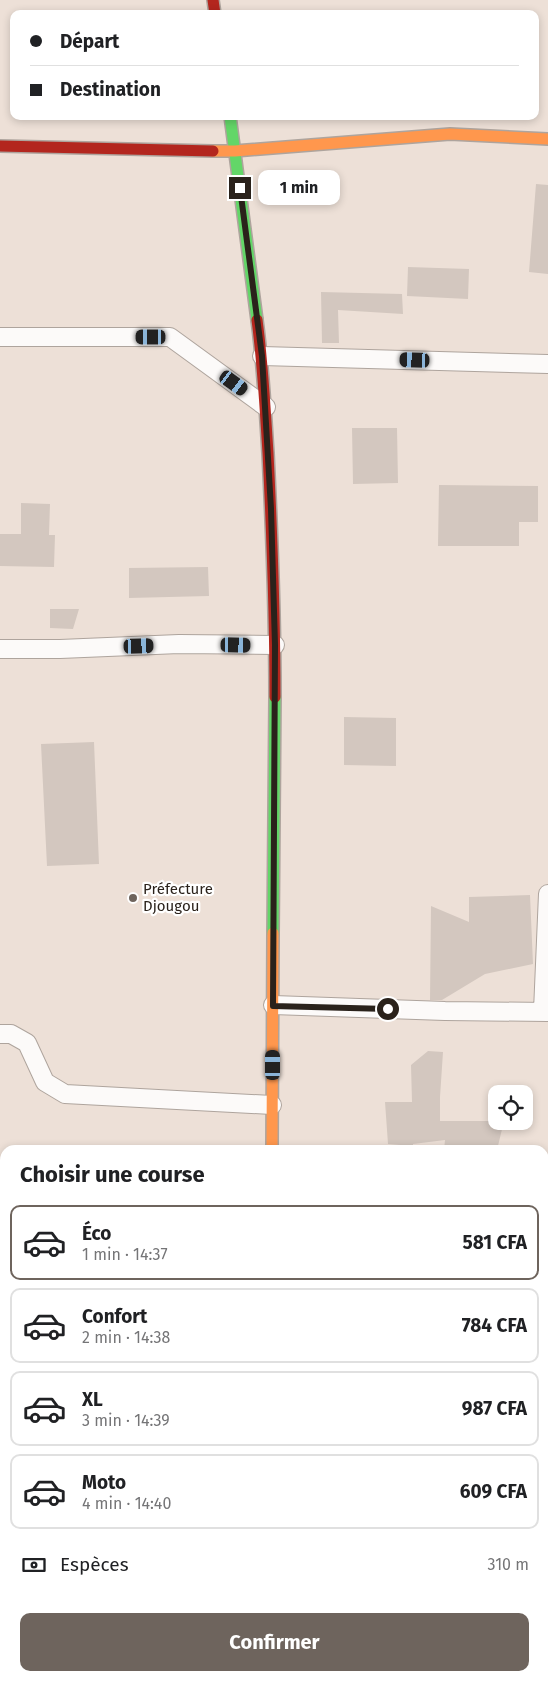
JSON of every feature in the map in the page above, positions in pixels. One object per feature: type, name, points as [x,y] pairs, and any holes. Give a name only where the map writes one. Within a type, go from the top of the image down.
[{"type":"main road","points":[[231,120],[262,356],[271,509],[275,645],[272,1145]]},
{"type":"main road","points":[[0,146],[235,152],[450,134],[548,139]]},
{"type":"street","points":[[0,337],[170,337],[266,407]]},
{"type":"street","points":[[262,356],[548,364]]},
{"type":"street","points":[[0,649],[60,649],[179,644],[275,645]]},
{"type":"street","points":[[273,1006],[445,1011],[545,1011],[548,894]]},
{"type":"street","points":[[0,1034],[11,1034],[27,1044],[45,1082],[65,1094],[272,1105]]},
{"type":"building","points":[[536,184],[548,185],[548,274],[529,272]]},
{"type":"building","points":[[408,267],[469,269],[468,299],[407,296]]},
{"type":"building","points":[[321,292],[402,294],[403,314],[338,310],[339,343],[322,343]]},
{"type":"building","points":[[352,428],[397,428],[398,483],[353,484]]},
{"type":"building","points":[[439,485],[538,486],[538,522],[519,522],[519,546],[438,546]]},
{"type":"building","points":[[21,503],[50,504],[49,535],[55,535],[54,567],[0,566],[0,534],[21,534]]},
{"type":"building","points":[[208,567],[209,596],[129,598],[129,568]]},
{"type":"building","points":[[50,609],[79,609],[73,629],[50,628]]},
{"type":"building","points":[[344,717],[396,718],[396,766],[344,765]]},
{"type":"building","points":[[94,742],[99,864],[47,866],[41,744]]},
{"type":"building","points":[[530,895],[533,964],[485,974],[442,1000],[430,1000],[431,906],[469,922],[469,897]]},
{"type":"building","points":[[428,1051],[443,1052],[440,1121],[488,1121],[488,1130],[502,1130],[498,1145],[444,1145],[445,1140],[413,1145],[388,1144],[385,1102],[412,1102],[411,1065]]},
{"type":"traffic: fast","points":[[231,120],[257,320]]},
{"type":"traffic: fast","points":[[273,933],[275,697]]},
{"type":"traffic: slow","points":[[213,151],[235,151],[450,134],[548,139]]},
{"type":"traffic: slow","points":[[272,1145],[273,933]]},
{"type":"traffic: jam","points":[[213,0],[214,10]]},
{"type":"traffic: jam","points":[[0,146],[213,151]]},
{"type":"traffic: jam","points":[[257,320],[268,453],[275,697]]},
{"type":"place","name":"Préfecture Djougou","points":[[133,898]]},
{"type":"route","points":[[240,188],[262,356],[271,509],[275,645],[273,1006],[388,1009]]}]
